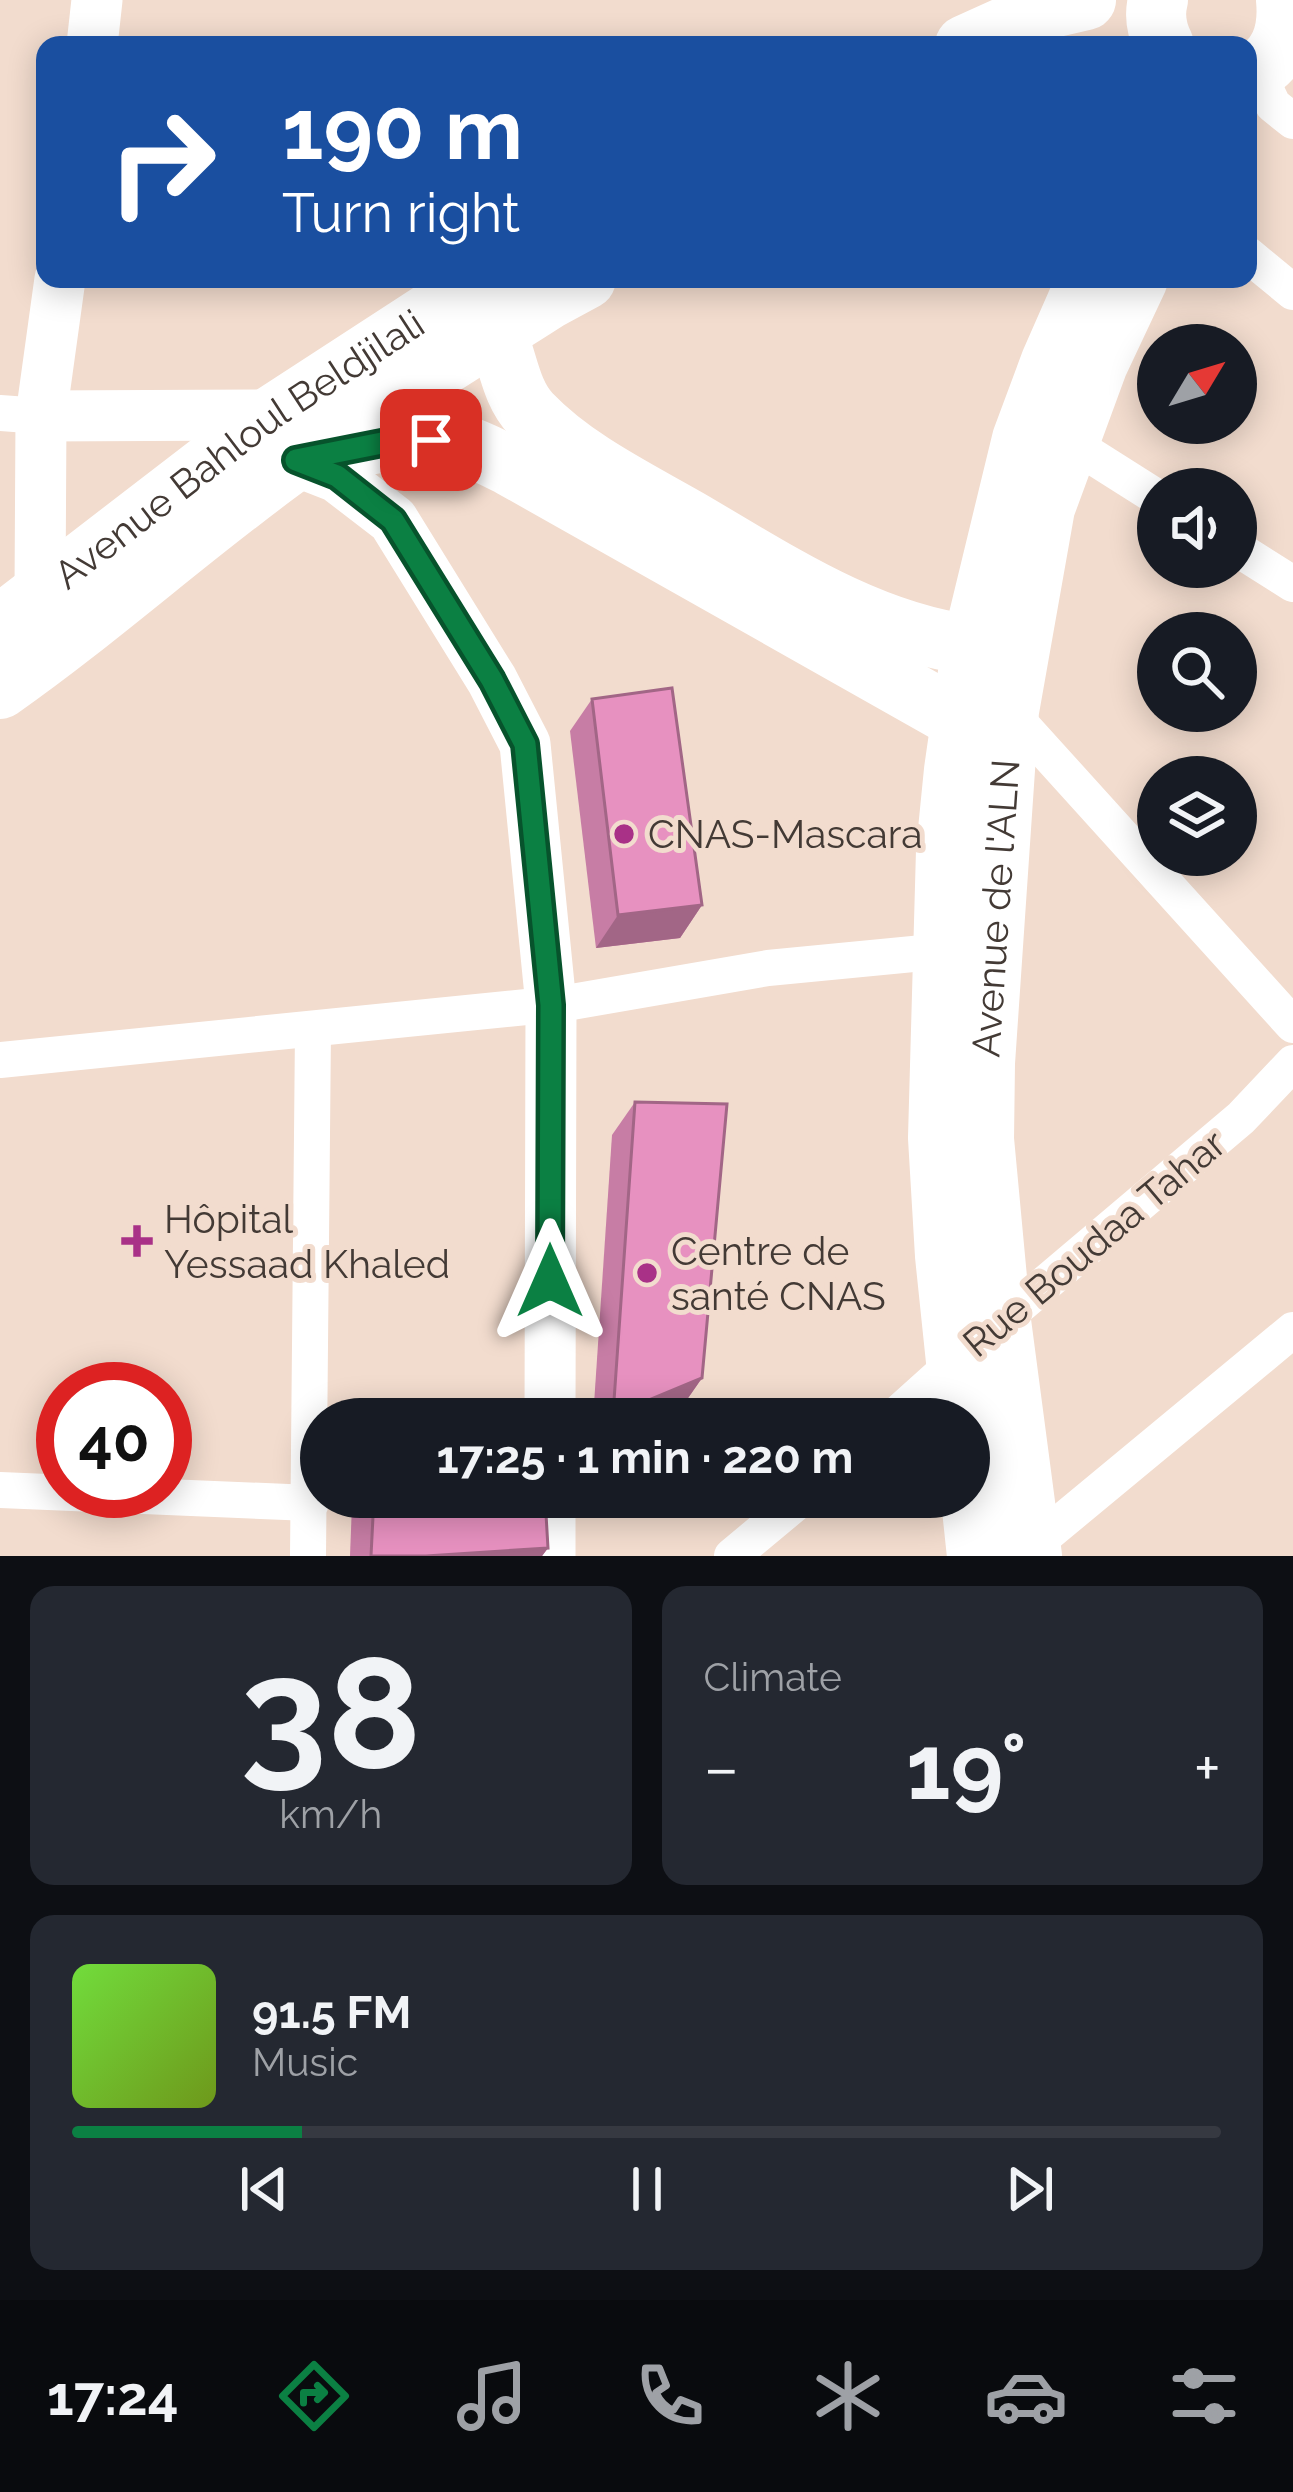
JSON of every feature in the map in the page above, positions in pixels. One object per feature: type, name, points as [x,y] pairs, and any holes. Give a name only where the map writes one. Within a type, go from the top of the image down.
[{"type":"main road","points":[[985,36],[1043,10],[1086,0]]},
{"type":"main road","points":[[1158,0],[1160,36]]},
{"type":"main road","name":"Avenue Bahloul Beldjilali","points":[[22,641],[284,438],[478,302],[548,299],[569,288]]},
{"type":"main road","name":"Avenue de l'ALN","points":[[1013,1553],[1001,1321],[984,1139],[985,716],[972,645],[1022,439],[1083,288]]},
{"type":"main road","name":"Avenue de l'ALN","points":[[960,1398],[938,1138],[946,850],[1045,508],[1098,364],[1134,288]]},
{"type":"main road","points":[[478,302],[526,410],[558,439],[829,600],[910,632],[972,645]]},
{"type":"main road","points":[[284,438],[431,440],[463,445],[985,716]]},
{"type":"main road","points":[[990,1515],[1013,1553]]},
{"type":"street","points":[[93,36],[97,0]]},
{"type":"street","points":[[1274,43],[1274,105],[1293,121]]},
{"type":"street","points":[[1257,262],[1293,292]]},
{"type":"street","points":[[22,641],[20,415],[57,288]]},
{"type":"street","points":[[20,415],[284,438],[393,520],[492,680],[525,744],[551,1005],[550,1398]]},
{"type":"street","points":[[1068,441],[1137,485]]},
{"type":"street","points":[[1257,561],[1293,584]]},
{"type":"street","points":[[985,716],[1293,1024]]},
{"type":"street","points":[[0,1060],[551,1005],[768,968],[944,951]]},
{"type":"street","points":[[312,1398],[314,1030]]},
{"type":"street","name":"Rue Boudaa Tahar","points":[[915,1398],[1241,1118],[1293,1063]]},
{"type":"street","points":[[1241,1118],[1293,1097]]},
{"type":"street","points":[[1013,1553],[1293,1330]]},
{"type":"street","points":[[0,1490],[300,1503]]},
{"type":"street","points":[[308,1556],[310,1518]]},
{"type":"street","points":[[550,1518],[550,1556]]},
{"type":"street","points":[[732,1556],[778,1518]]},
{"type":"building","points":[[672,688],[702,905],[618,915],[592,699]]},
{"type":"building","name":"Centre de santé CNAS","points":[[635,1102],[727,1104],[702,1378],[654,1398],[614,1398]]},
{"type":"building","points":[[373,1518],[546,1518],[548,1548],[371,1556]]},
{"type":"place","name":"CNAS-Mascara","points":[[624,834]]},
{"type":"place","name":"Hôpital Yessaad Khaled","points":[[137,1241]]},
{"type":"place","name":"Centre de santé CNAS","points":[[647,1273]]},
{"type":"route","points":[[431,440],[392,441],[296,460],[337,476],[393,520],[492,680],[525,744],[551,1005],[550,1281]]}]
